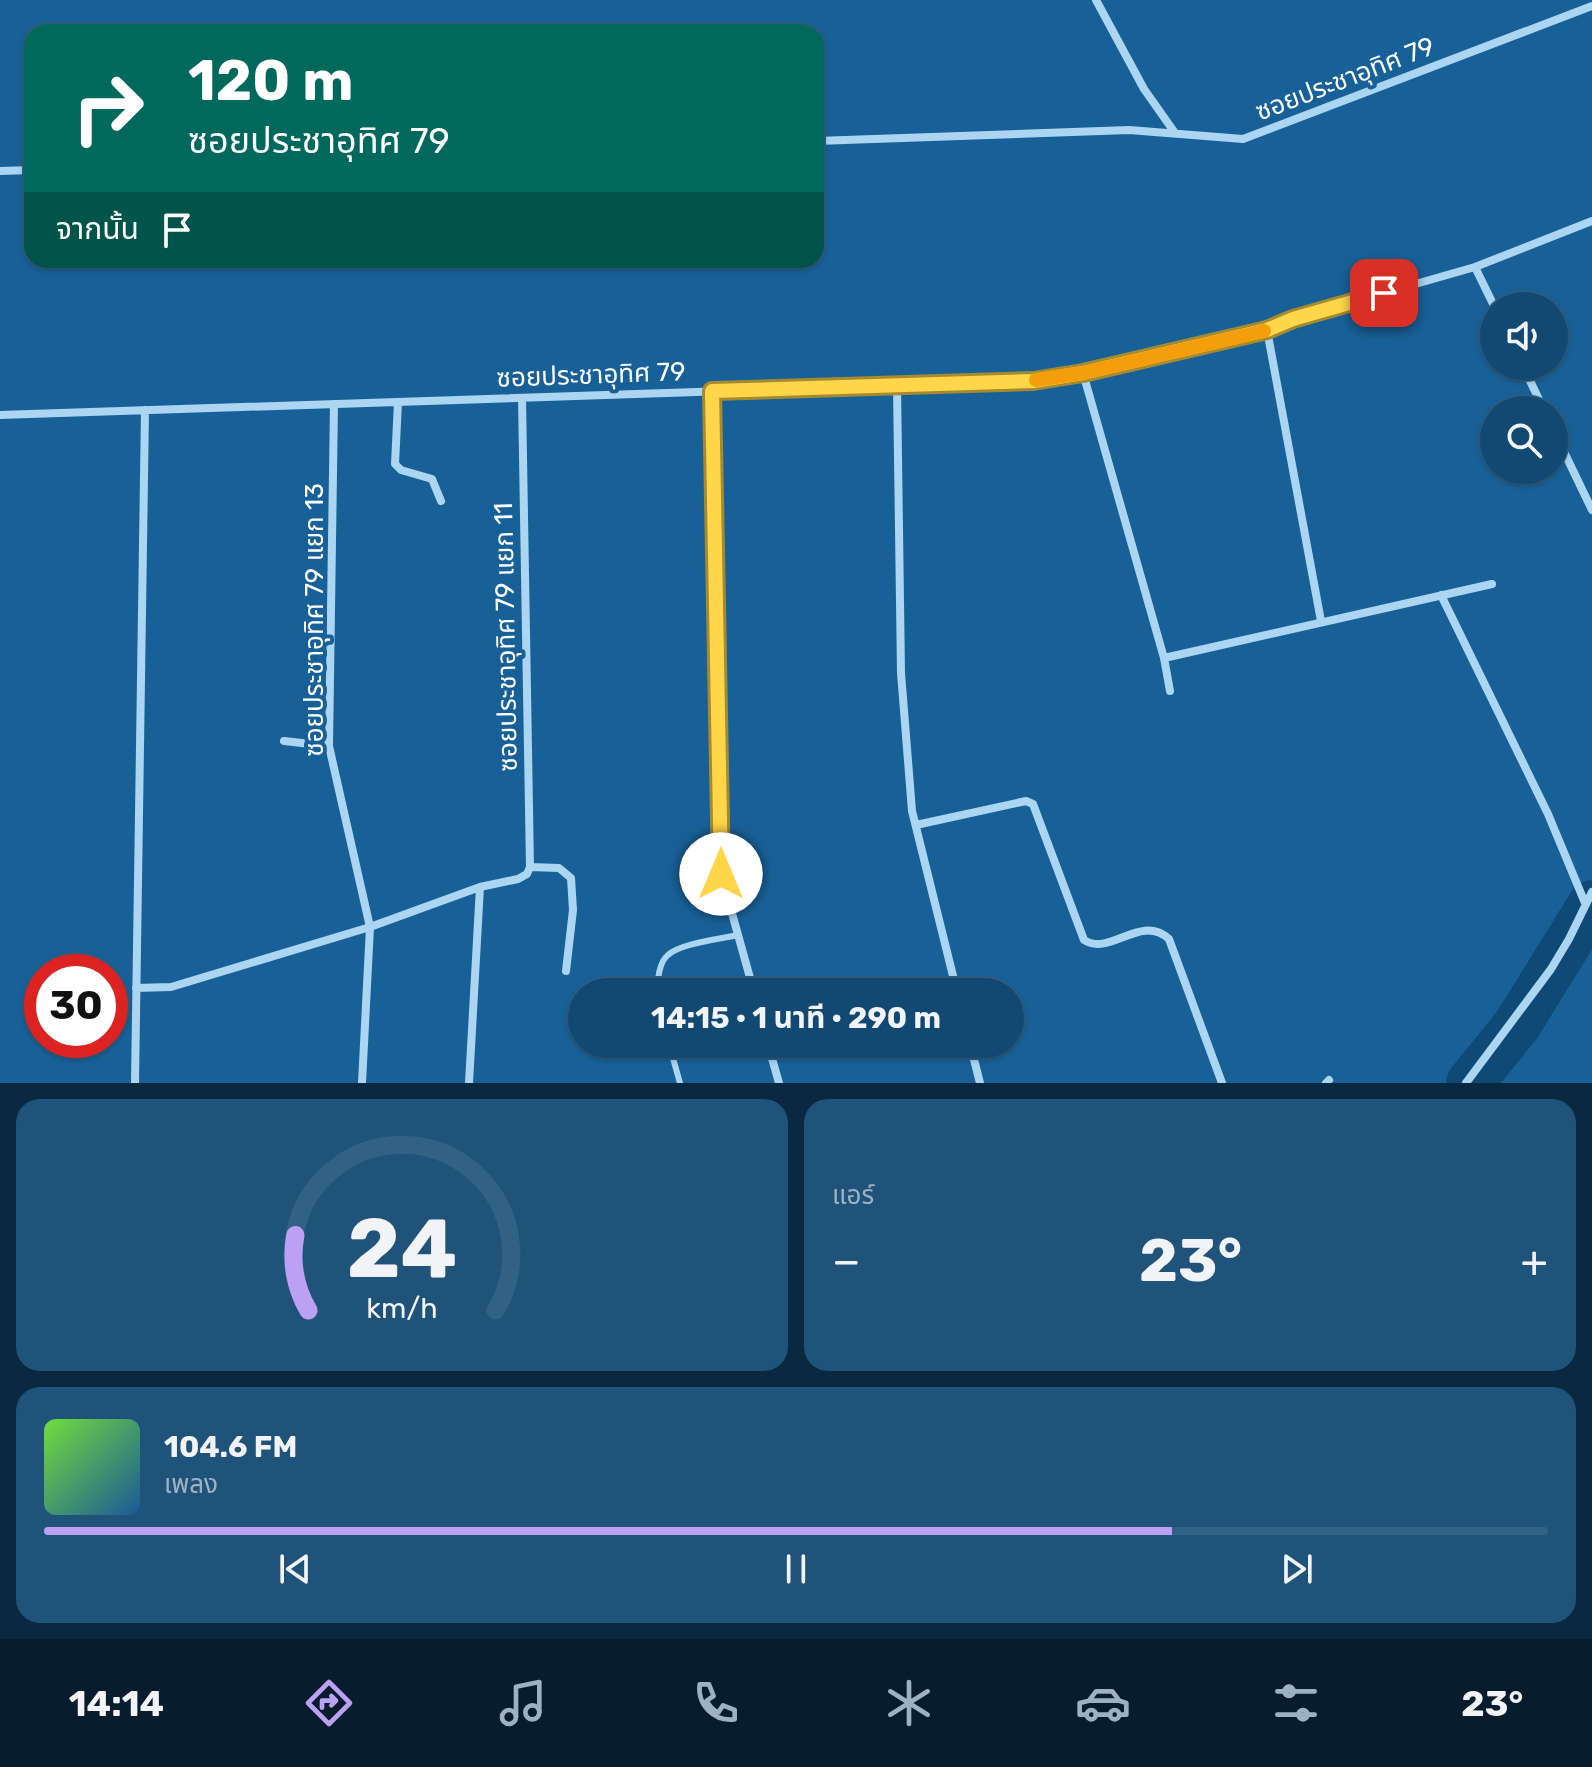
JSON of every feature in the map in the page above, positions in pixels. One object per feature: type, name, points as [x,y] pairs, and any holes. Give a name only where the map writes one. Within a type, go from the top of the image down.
[{"type":"street","points":[[1096,0],[1144,89],[1175,134]]},
{"type":"street","name":"ซอยประชาอุทิศ 79","points":[[824,141],[1129,130],[1243,139],[1592,6]]},
{"type":"street","points":[[0,171],[24,170]]},
{"type":"street","name":"ซอยประชาอุทิศ 79","points":[[0,415],[1033,381],[1083,373],[1267,330],[1293,319],[1475,267],[1592,221]]},
{"type":"street","points":[[1475,267],[1487,292]]},
{"type":"street","points":[[1267,330],[1321,621]]},
{"type":"street","points":[[1083,373],[1164,658],[1170,691]]},
{"type":"street","points":[[897,385],[901,673],[912,811],[954,978]]},
{"type":"street","points":[[712,391],[721,874],[750,978]]},
{"type":"street","name":"ซอยประชาอุทิศ 79 แยก 11","points":[[522,398],[528,870]]},
{"type":"street","points":[[398,402],[395,464],[401,470],[432,479],[439,489],[441,501]]},
{"type":"street","name":"ซอยประชาอุทิศ 79 แยก 13","points":[[334,404],[329,746],[370,927],[362,1083]]},
{"type":"street","points":[[135,1083],[145,410]]},
{"type":"street","points":[[1568,460],[1592,510]]},
{"type":"street","points":[[1164,658],[1492,584]]},
{"type":"street","points":[[1441,595],[1548,814],[1585,903]]},
{"type":"street","points":[[284,741],[329,746]]},
{"type":"street","points":[[916,825],[1026,801],[1033,804],[1084,940],[1099,944],[1146,929],[1169,939],[1222,1083]]},
{"type":"street","points":[[136,988],[171,987],[370,927],[480,887],[518,879],[528,870],[559,868],[571,878],[573,910],[566,971]]},
{"type":"street","points":[[469,1083],[480,887]]},
{"type":"street","points":[[1466,1083],[1551,969],[1592,892]]},
{"type":"street","points":[[772,1058],[779,1083]]},
{"type":"street","points":[[974,1058],[980,1083]]},
{"type":"lane","points":[[660,978],[668,955],[690,946],[738,935]]},
{"type":"lane","points":[[673,1058],[680,1083]]},
{"type":"waterway","points":[[1470,1083],[1517,1025],[1592,904]]},
{"type":"slow traffic","points":[[1036,380],[1083,373],[1264,331]]},
{"type":"route","points":[[721,874],[712,391],[1033,381],[1083,373],[1267,330],[1293,319],[1384,293]]}]
